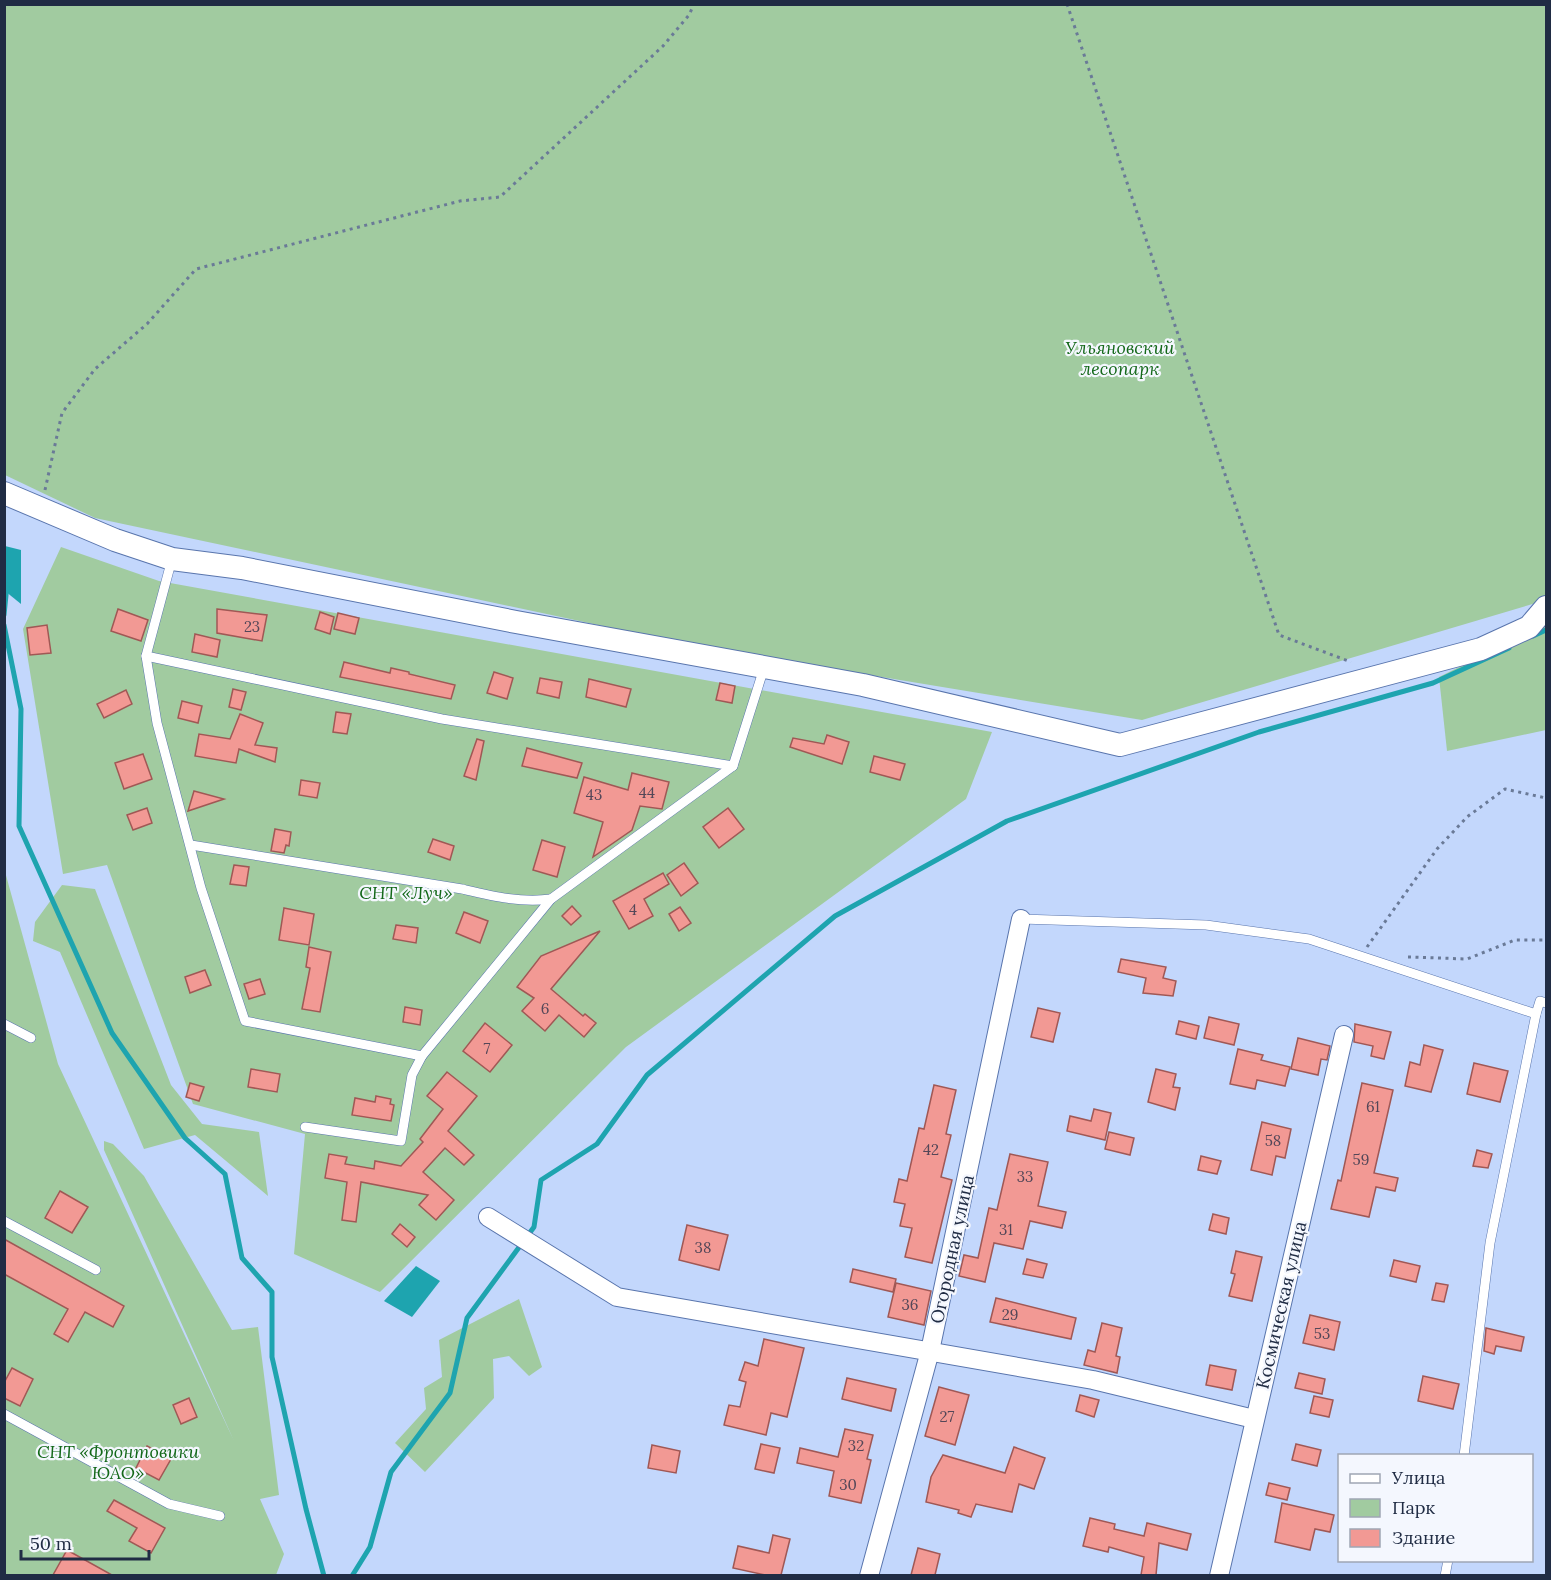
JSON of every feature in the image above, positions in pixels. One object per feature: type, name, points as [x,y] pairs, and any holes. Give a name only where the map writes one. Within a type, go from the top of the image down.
[{"type":"street","points":[[4,493],[115,540],[172,558],[242,568],[516,622],[863,685],[1120,745],[1481,649],[1529,627],[1546,607]]},
{"type":"street","name":"Огородная улица","points":[[869,1575],[930,1351],[1021,919]]},
{"type":"street","name":"Космическая улица","points":[[1219,1575],[1344,1035]]},
{"type":"street","points":[[488,1217],[617,1297],[1093,1380],[1254,1419]]},
{"type":"lane","points":[[172,558],[146,656],[157,723],[201,888],[245,1022],[422,1056]]},
{"type":"lane","points":[[146,656],[442,718],[733,766]]},
{"type":"lane","points":[[305,1127],[401,1141],[412,1075],[422,1056],[551,899],[733,766],[765,667]]},
{"type":"lane","points":[[191,844],[462,889],[506,899],[529,902],[551,899]]},
{"type":"lane","points":[[1021,919],[1206,925],[1309,939],[1536,1014]]},
{"type":"lane","points":[[1464,1454],[1490,1243],[1536,1014],[1540,1001],[1546,1003]]},
{"type":"lane","points":[[4,1024],[31,1038]]},
{"type":"lane","points":[[4,1221],[96,1270]]},
{"type":"lane","points":[[4,1414],[169,1504],[220,1516]]},
{"type":"path","points":[[41,510],[62,413],[95,369],[147,324],[196,269],[460,201],[500,197],[663,46],[689,15],[694,4]]},
{"type":"path","points":[[1067,4],[1279,635],[1354,664]]},
{"type":"path","points":[[1361,955],[1437,849],[1467,817],[1505,789],[1546,798]]},
{"type":"path","points":[[1396,956],[1467,958],[1515,940],[1546,940]]},
{"type":"green space","name":"Ульяновский лесопарк","points":[[4,5],[1546,5],[1546,600],[1142,720],[706,648],[95,518],[5,475]]},
{"type":"green space","name":"СНТ «Луч»","points":[[61,547],[159,581],[992,732],[966,799],[626,1047],[380,1292],[294,1254],[305,1134],[193,1104],[107,865],[63,874],[23,629]]},
{"type":"green space","points":[[1546,624],[1546,730],[1447,751],[1439,677]]},
{"type":"green space","name":"СНТ «Фронтовики ЮАО»","points":[[4,868],[58,1064],[234,1441],[104,1150],[104,1141],[113,1144],[144,1176],[232,1330],[258,1327],[279,1495],[260,1499],[284,1554],[276,1575],[5,1575]]},
{"type":"green space","points":[[62,885],[95,889],[171,1085],[202,1124],[259,1132],[268,1196],[195,1135],[144,1149],[60,952],[33,941],[35,922]]},
{"type":"green space","points":[[519,1299],[542,1367],[529,1376],[509,1356],[493,1359],[494,1398],[425,1472],[395,1443],[426,1409],[424,1388],[442,1377],[439,1340]]},
{"type":"shaded area","points":[[5,546],[21,550],[21,604],[5,591]]},
{"type":"shaded area","points":[[416,1266],[440,1281],[412,1317],[384,1301]]},
{"type":"building","points":[[118,609],[148,620],[141,641],[111,631]]},
{"type":"building","points":[[217,609],[267,615],[262,641],[217,633]]},
{"type":"building","points":[[320,612],[334,617],[330,634],[315,629]]},
{"type":"building","points":[[338,613],[359,618],[355,634],[334,629]]},
{"type":"building","points":[[47,625],[51,653],[30,655],[27,628]]},
{"type":"building","points":[[195,634],[220,640],[217,657],[192,652]]},
{"type":"building","points":[[344,662],[390,673],[391,668],[455,685],[451,699],[340,677]]},
{"type":"building","points":[[494,672],[513,678],[507,699],[487,693]]},
{"type":"building","points":[[540,678],[562,682],[559,698],[537,693]]},
{"type":"building","points":[[589,679],[631,689],[626,707],[586,697]]},
{"type":"building","points":[[720,683],[735,686],[732,703],[716,700]]},
{"type":"building","points":[[233,689],[246,692],[241,710],[229,707]]},
{"type":"building","points":[[126,690],[132,704],[104,718],[97,704]]},
{"type":"building","points":[[182,701],[202,706],[198,723],[178,718]]},
{"type":"building","points":[[336,712],[351,714],[347,734],[333,732]]},
{"type":"building","points":[[240,714],[263,723],[255,745],[277,748],[275,762],[239,749],[236,763],[195,756],[199,734],[230,739]]},
{"type":"building","points":[[827,735],[849,742],[842,764],[790,747],[793,738],[824,744]]},
{"type":"building","points":[[477,739],[484,741],[476,780],[464,776]]},
{"type":"building","points":[[527,748],[582,763],[577,778],[522,766]]},
{"type":"building","points":[[143,754],[152,779],[124,789],[115,763]]},
{"type":"building","points":[[874,756],[905,764],[900,780],[870,772]]},
{"type":"building","points":[[632,773],[669,782],[662,809],[640,806],[632,830],[593,857],[603,822],[574,813],[584,777],[628,790]]},
{"type":"building","points":[[301,780],[320,783],[317,798],[299,795]]},
{"type":"building","points":[[194,791],[224,799],[188,811]]},
{"type":"building","points":[[147,808],[152,823],[133,830],[127,815]]},
{"type":"building","points":[[728,808],[744,829],[719,848],[703,827]]},
{"type":"building","points":[[275,829],[291,832],[289,846],[286,845],[284,853],[271,851]]},
{"type":"building","points":[[433,839],[454,846],[450,860],[428,852]]},
{"type":"building","points":[[542,840],[565,847],[557,877],[533,870]]},
{"type":"building","points":[[684,863],[698,883],[681,896],[667,875]]},
{"type":"building","points":[[234,865],[249,867],[246,886],[230,884]]},
{"type":"building","points":[[663,873],[669,884],[644,899],[653,916],[629,929],[613,901]]},
{"type":"building","points":[[572,906],[581,916],[571,925],[562,916]]},
{"type":"building","points":[[680,907],[691,923],[679,931],[669,914]]},
{"type":"building","points":[[284,908],[314,914],[309,945],[279,940]]},
{"type":"building","points":[[464,912],[488,921],[480,943],[456,933]]},
{"type":"building","points":[[396,925],[418,928],[416,943],[393,939]]},
{"type":"building","points":[[600,931],[551,989],[583,1016],[585,1014],[596,1023],[584,1037],[559,1015],[545,1031],[522,1011],[534,998],[517,987],[541,956]]},
{"type":"building","points":[[309,947],[331,952],[320,1012],[302,1009],[310,968],[306,967]]},
{"type":"building","points":[[1121,959],[1166,967],[1163,978],[1176,981],[1173,996],[1143,993],[1146,978],[1118,972]]},
{"type":"building","points":[[205,970],[211,985],[190,993],[185,977]]},
{"type":"building","points":[[260,979],[265,994],[249,999],[244,984]]},
{"type":"building","points":[[405,1007],[422,1010],[420,1025],[403,1022]]},
{"type":"building","points":[[1038,1008],[1060,1013],[1053,1042],[1031,1037]]},
{"type":"building","points":[[1209,1017],[1239,1024],[1234,1045],[1204,1038]]},
{"type":"building","points":[[1179,1021],[1199,1026],[1196,1039],[1176,1034]]},
{"type":"building","points":[[485,1023],[512,1045],[490,1072],[463,1051]]},
{"type":"building","points":[[1355,1024],[1391,1032],[1384,1059],[1371,1056],[1373,1046],[1354,1042]]},
{"type":"building","points":[[1298,1038],[1330,1046],[1327,1060],[1321,1059],[1318,1075],[1291,1069]]},
{"type":"building","points":[[1424,1045],[1443,1050],[1431,1092],[1405,1086],[1410,1062],[1420,1065]]},
{"type":"building","points":[[1238,1049],[1263,1055],[1261,1060],[1290,1067],[1285,1086],[1257,1080],[1255,1089],[1230,1084]]},
{"type":"building","points":[[1474,1063],[1508,1071],[1500,1102],[1467,1094]]},
{"type":"building","points":[[251,1069],[280,1074],[277,1092],[248,1087]]},
{"type":"building","points":[[1156,1069],[1176,1074],[1173,1087],[1180,1088],[1175,1110],[1148,1102]]},
{"type":"building","points":[[447,1072],[477,1096],[448,1131],[474,1155],[464,1165],[445,1148],[423,1172],[454,1200],[436,1220],[419,1205],[428,1195],[361,1182],[356,1222],[342,1220],[347,1182],[325,1178],[329,1154],[347,1157],[345,1164],[374,1169],[375,1161],[401,1166],[423,1142],[420,1139],[443,1109],[427,1096]]},
{"type":"building","points":[[190,1083],[204,1087],[199,1101],[186,1097]]},
{"type":"building","points":[[1362,1083],[1393,1090],[1374,1173],[1398,1178],[1395,1191],[1376,1187],[1369,1217],[1331,1209],[1338,1180],[1341,1181]]},
{"type":"building","points":[[934,1085],[956,1090],[946,1134],[951,1135],[941,1177],[952,1180],[932,1263],[905,1257],[912,1228],[900,1226],[905,1204],[894,1202],[899,1179],[907,1181],[919,1128],[924,1129]]},
{"type":"building","points":[[376,1096],[391,1099],[390,1104],[394,1105],[391,1121],[352,1115],[355,1098],[375,1102]]},
{"type":"building","points":[[1094,1109],[1111,1113],[1105,1140],[1067,1131],[1070,1116],[1091,1121]]},
{"type":"building","points":[[1262,1122],[1291,1129],[1285,1158],[1276,1156],[1272,1175],[1251,1170]]},
{"type":"building","points":[[1109,1132],[1134,1138],[1130,1155],[1105,1149]]},
{"type":"building","points":[[1477,1150],[1492,1154],[1488,1168],[1473,1166]]},
{"type":"building","points":[[1010,1154],[1048,1162],[1038,1206],[1066,1212],[1062,1228],[1030,1221],[1023,1249],[994,1243],[985,1282],[959,1276],[964,1255],[978,1258],[989,1208],[997,1210]]},
{"type":"building","points":[[1201,1156],[1221,1161],[1217,1174],[1198,1170]]},
{"type":"building","points":[[60,1191],[88,1207],[72,1233],[45,1218]]},
{"type":"building","points":[[1213,1214],[1229,1218],[1226,1234],[1209,1230]]},
{"type":"building","points":[[400,1224],[415,1237],[407,1247],[392,1234]]},
{"type":"building","points":[[687,1225],[728,1235],[719,1270],[679,1260]]},
{"type":"building","points":[[4,1239],[124,1306],[113,1327],[85,1312],[68,1342],[54,1334],[68,1309],[4,1274]]},
{"type":"building","points":[[1236,1251],[1262,1257],[1252,1301],[1229,1296],[1235,1274],[1231,1273]]},
{"type":"building","points":[[1027,1259],[1047,1264],[1043,1278],[1023,1274]]},
{"type":"building","points":[[1394,1260],[1420,1266],[1416,1282],[1390,1276]]},
{"type":"building","points":[[853,1269],[896,1279],[893,1292],[850,1282]]},
{"type":"building","points":[[896,1283],[931,1291],[924,1325],[888,1317]]},
{"type":"building","points":[[1436,1283],[1448,1285],[1444,1302],[1432,1300]]},
{"type":"building","points":[[996,1298],[1076,1318],[1071,1339],[990,1322]]},
{"type":"building","points":[[1310,1315],[1340,1322],[1334,1350],[1303,1343]]},
{"type":"building","points":[[1102,1323],[1122,1328],[1116,1356],[1120,1357],[1117,1373],[1084,1365],[1088,1350],[1095,1352]]},
{"type":"building","points":[[1486,1328],[1524,1337],[1521,1351],[1496,1346],[1494,1354],[1484,1351]]},
{"type":"building","points":[[764,1339],[804,1348],[787,1417],[771,1413],[766,1435],[724,1425],[729,1405],[740,1407],[746,1382],[739,1380],[745,1362],[758,1366]]},
{"type":"building","points":[[1210,1365],[1236,1370],[1232,1390],[1206,1385]]},
{"type":"building","points":[[12,1368],[33,1379],[20,1406],[4,1398],[4,1383]]},
{"type":"building","points":[[1299,1373],[1325,1379],[1322,1394],[1295,1388]]},
{"type":"building","points":[[1423,1376],[1459,1384],[1453,1409],[1418,1401]]},
{"type":"building","points":[[847,1378],[896,1389],[891,1411],[842,1399]]},
{"type":"building","points":[[939,1387],[969,1395],[955,1445],[925,1436]]},
{"type":"building","points":[[1080,1395],[1099,1400],[1094,1417],[1076,1411]]},
{"type":"building","points":[[1314,1396],[1333,1400],[1329,1417],[1310,1413]]},
{"type":"building","points":[[189,1398],[197,1417],[181,1424],[173,1405]]},
{"type":"building","points":[[845,1429],[873,1435],[867,1459],[871,1460],[861,1503],[829,1496],[834,1471],[797,1463],[800,1448],[838,1457]]},
{"type":"building","points":[[761,1444],[780,1448],[774,1473],[755,1469]]},
{"type":"building","points":[[1296,1444],[1321,1450],[1317,1466],[1292,1460]]},
{"type":"building","points":[[652,1445],[680,1451],[676,1473],[648,1468]]},
{"type":"building","points":[[147,1446],[171,1459],[159,1480],[136,1468]]},
{"type":"building","points":[[1014,1447],[1045,1458],[1034,1489],[1019,1484],[1012,1512],[976,1504],[971,1517],[958,1513],[959,1510],[926,1502],[931,1477],[943,1455],[1005,1473]]},
{"type":"building","points":[[1269,1483],[1290,1488],[1287,1500],[1266,1495]]},
{"type":"building","points":[[114,1500],[165,1528],[151,1553],[129,1541],[137,1528],[107,1511]]},
{"type":"building","points":[[1282,1503],[1334,1515],[1330,1532],[1315,1529],[1310,1550],[1275,1542]]},
{"type":"building","points":[[1090,1518],[1115,1524],[1114,1529],[1144,1536],[1147,1523],[1191,1534],[1187,1550],[1159,1543],[1156,1575],[1141,1575],[1144,1557],[1109,1547],[1108,1552],[1083,1546]]},
{"type":"building","points":[[773,1535],[790,1539],[781,1575],[765,1575],[733,1568],[738,1546],[769,1553]]},
{"type":"building","points":[[918,1548],[940,1554],[935,1575],[911,1575]]},
{"type":"building","points":[[67,1550],[112,1575],[53,1575]]},
{"type":"waterway","points":[[4,615],[7,585]]},
{"type":"waterway","points":[[4,625],[21,709],[19,826],[112,1033],[185,1138],[225,1174],[242,1258],[272,1292],[272,1357],[306,1509],[324,1576]]},
{"type":"waterway","points":[[1533,636],[1546,630]]},
{"type":"waterway","points":[[352,1576],[370,1547],[391,1472],[450,1393],[467,1318],[534,1227],[541,1180],[597,1144],[647,1075],[835,916],[1007,821],[1259,732],[1433,683],[1509,648]]}]
